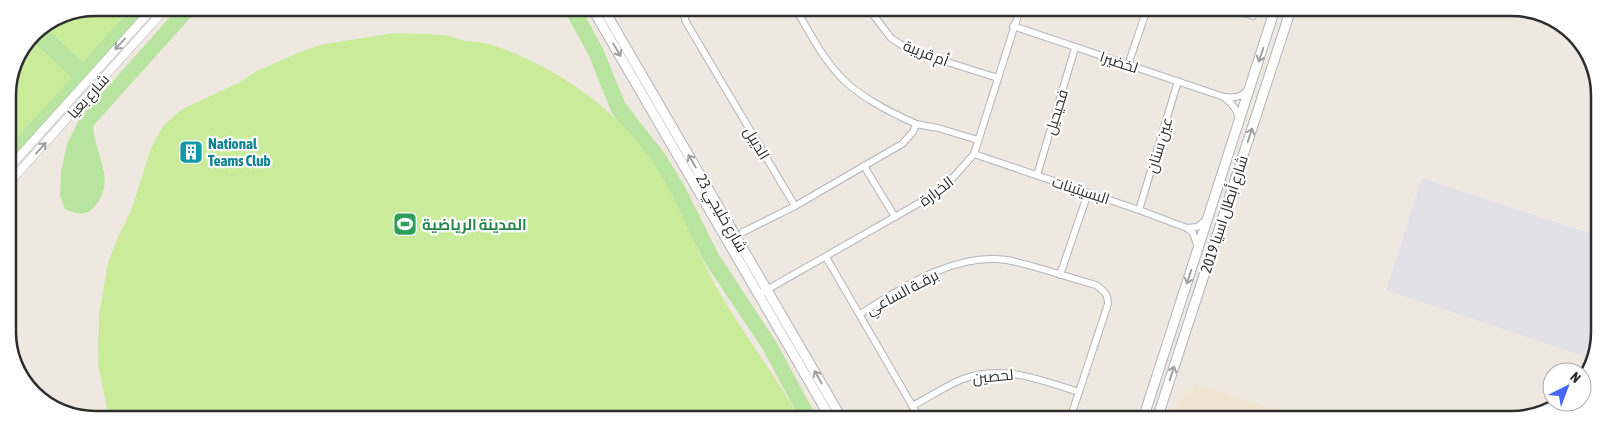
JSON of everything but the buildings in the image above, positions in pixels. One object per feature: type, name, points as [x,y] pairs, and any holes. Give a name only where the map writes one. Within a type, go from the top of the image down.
[{"type":"main road","name":"شارع خليجي 23","points":[[597,16],[837,411]]},
{"type":"main road","name":"شارع خليجي 23","points":[[608,16],[763,292],[827,411]]},
{"type":"main road","name":"شارع أبطال اسيا 2019","points":[[1146,411],[1273,16]]},
{"type":"main road","name":"شارع أبطال اسيا 2019","points":[[1160,411],[1289,16]]},
{"type":"street","name":"شارع بعيا","points":[[16,160],[146,16]]},
{"type":"street","name":"شارع بعيا","points":[[16,175],[159,16]]},
{"type":"street","name":"الديبل","points":[[684,16],[795,206]]},
{"type":"street","points":[[802,16],[822,53],[839,76],[879,106],[916,124],[938,128],[978,140]]},
{"type":"street","name":"أم قريبة","points":[[874,16],[891,38],[909,50],[998,78]]},
{"type":"street","name":"الخرارة","points":[[763,292],[942,190],[974,154],[1017,16]]},
{"type":"street","points":[[1128,65],[1145,16]]},
{"type":"street","name":"لخضيرا","points":[[1013,26],[1224,97]]},
{"type":"street","name":"فحيحيل","points":[[1037,175],[1075,48]]},
{"type":"street","name":"عين سنان","points":[[1139,210],[1178,81]]},
{"type":"street","points":[[1224,97],[1235,98],[1244,94],[1250,87]]},
{"type":"street","points":[[1224,97],[1238,111],[1240,120]]},
{"type":"street","points":[[744,232],[795,206],[902,144],[913,132],[916,124]]},
{"type":"street","name":"البسيتينات","points":[[974,154],[1188,228]]},
{"type":"street","points":[[864,166],[895,217]]},
{"type":"street","points":[[1060,275],[1088,193]]},
{"type":"street","points":[[1188,228],[1196,227],[1208,218]]},
{"type":"street","points":[[1188,228],[1193,232],[1198,249]]},
{"type":"street","name":"برقـة الساعي","points":[[826,257],[915,411]]},
{"type":"street","name":"برقـة الساعي","points":[[860,314],[897,291],[936,272],[963,263],[989,259],[1030,265],[1096,285],[1108,296],[1108,304],[1072,411]]},
{"type":"street","name":"لحصين","points":[[912,406],[963,379],[1000,373],[1021,374],[1078,392]]},
{"type":"shaded area","points":[[1422,178],[1591,234],[1591,332],[1586,357],[1386,290]]},
{"type":"shaded area","points":[[1196,384],[1280,411],[1176,411],[1179,401]]},
{"type":"green space","points":[[95,16],[143,16],[16,156],[16,90],[24,60],[33,47],[43,36],[70,20]]},
{"type":"green space","points":[[95,16],[125,16],[83,62],[49,32],[70,20]]},
{"type":"green space","points":[[171,16],[192,16],[93,126],[105,178],[101,198],[87,213],[76,213],[65,209],[60,195],[61,172],[67,144],[80,118]]},
{"type":"green space","points":[[567,16],[585,16],[603,49],[625,103],[665,154],[684,185],[719,255],[775,340],[814,411],[796,411],[762,348],[705,263],[687,228],[611,111],[589,56]]},
{"type":"green space","name":"المدينة الرياضية","points":[[395,33],[448,36],[489,44],[537,64],[583,92],[604,108],[641,146],[665,181],[715,285],[795,411],[108,411],[98,365],[99,315],[108,263],[131,211],[151,148],[163,126],[181,110],[240,82],[257,71],[305,50],[324,44]]},
{"type":"green space","points":[[36,44],[72,78],[16,138],[16,90],[19,75],[24,60]]},
{"type":"place","name":"National Teams Club","points":[[191,152]]},
{"type":"place","name":"المدينة الرياضية","points":[[405,224]]}]
